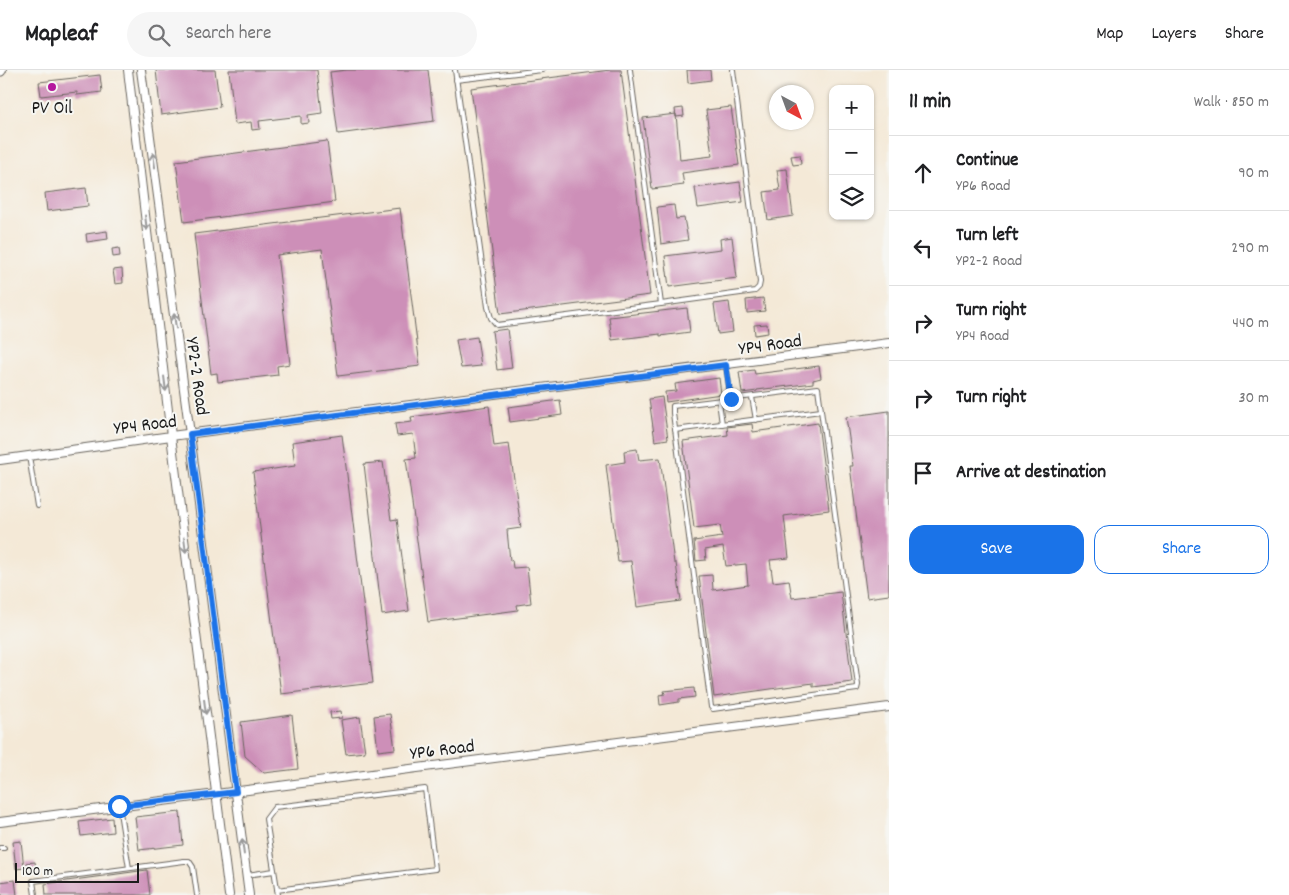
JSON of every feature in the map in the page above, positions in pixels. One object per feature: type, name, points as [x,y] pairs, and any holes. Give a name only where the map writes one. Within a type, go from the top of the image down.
[{"type":"street","name":"YP2-2 Road","points":[[128,70],[171,436],[229,895]]},
{"type":"street","name":"YP2-2 Road","points":[[142,70],[249,895]]},
{"type":"street","name":"YP4 Road","points":[[0,460],[889,343]]},
{"type":"street","name":"YP6 Road","points":[[0,822],[889,707]]},
{"type":"lane","points":[[455,70],[488,307],[491,318],[497,325],[755,291],[759,287],[760,282],[732,70]]},
{"type":"lane","points":[[456,80],[542,70]]},
{"type":"lane","points":[[630,70],[660,304]]},
{"type":"lane","points":[[726,365],[731,399]]},
{"type":"lane","points":[[818,388],[858,685],[856,689],[713,709],[710,708],[673,406],[752,396],[818,388]]},
{"type":"lane","points":[[752,396],[756,420]]},
{"type":"lane","points":[[719,400],[722,424]]},
{"type":"lane","points":[[675,430],[821,411]]},
{"type":"lane","points":[[29,456],[37,506]]},
{"type":"lane","points":[[425,789],[435,870],[277,892],[266,819],[275,807],[425,789]]},
{"type":"lane","points":[[119,806],[130,868]]},
{"type":"lane","points":[[35,895],[33,881],[184,861],[189,861],[193,867],[197,895]]},
{"type":"lane","points":[[247,875],[274,871]]},
{"type":"building","points":[[156,70],[215,70],[220,107],[161,115]]},
{"type":"building","points":[[229,70],[317,70],[322,113],[308,115],[309,123],[301,124],[301,116],[259,121],[260,129],[252,130],[251,122],[235,124]]},
{"type":"building","points":[[347,70],[428,70],[434,121],[338,134],[330,72]]},
{"type":"building","points":[[621,70],[650,295],[500,314],[471,88]]},
{"type":"building","points":[[687,70],[710,70],[711,80],[688,83]]},
{"type":"building","points":[[100,75],[102,92],[77,95],[77,92],[41,96],[39,82]]},
{"type":"building","points":[[731,107],[739,165],[682,173],[684,185],[652,189],[643,118],[676,114],[680,160],[712,156],[706,110]]},
{"type":"building","points":[[683,108],[684,116],[676,117],[675,109]]},
{"type":"building","points":[[327,141],[335,202],[184,222],[176,161]]},
{"type":"building","points":[[800,155],[801,164],[793,165],[791,156]]},
{"type":"building","points":[[787,169],[793,216],[768,220],[764,192],[780,190],[777,170]]},
{"type":"building","points":[[740,182],[743,202],[698,208],[695,188]]},
{"type":"building","points":[[86,188],[88,206],[47,211],[45,193]]},
{"type":"building","points":[[674,205],[676,219],[684,218],[688,240],[661,244],[657,207]]},
{"type":"building","points":[[400,208],[420,366],[338,376],[322,249],[277,255],[290,364],[277,366],[278,375],[218,382],[217,373],[211,374],[194,234]]},
{"type":"building","points":[[107,231],[108,239],[87,242],[86,234]]},
{"type":"building","points":[[732,237],[737,278],[669,287],[665,256],[721,249],[720,239]]},
{"type":"building","points":[[119,248],[120,256],[113,257],[112,249]]},
{"type":"building","points":[[122,269],[123,283],[115,284],[113,270]]},
{"type":"building","points":[[763,298],[765,311],[747,313],[746,300]]},
{"type":"building","points":[[729,302],[733,332],[718,334],[714,304]]},
{"type":"building","points":[[687,308],[690,332],[612,340],[609,317]]},
{"type":"building","points":[[767,324],[768,333],[755,335],[754,325]]},
{"type":"building","points":[[507,329],[512,368],[497,370],[492,331]]},
{"type":"building","points":[[477,337],[481,366],[461,368],[456,340]]},
{"type":"building","points":[[819,366],[821,378],[813,380],[813,383],[742,393],[739,372],[754,370],[755,374]]},
{"type":"building","points":[[719,378],[721,394],[666,402],[665,392],[676,391],[675,384]]},
{"type":"building","points":[[662,397],[668,439],[655,441],[649,399]]},
{"type":"building","points":[[560,400],[562,415],[510,422],[508,407]]},
{"type":"building","points":[[489,406],[494,446],[509,444],[521,528],[507,530],[510,561],[512,560],[513,568],[527,567],[531,603],[517,605],[518,610],[428,622],[406,459],[416,458],[413,434],[397,436],[395,424],[412,422],[411,417]]},
{"type":"building","points":[[889,411],[889,595],[867,598],[850,466],[853,466],[846,417]]},
{"type":"building","points":[[818,423],[829,510],[784,516],[789,558],[770,560],[773,582],[789,580],[792,598],[841,592],[852,682],[813,687],[813,683],[714,697],[699,576],[712,575],[713,590],[748,585],[746,564],[726,566],[723,547],[705,550],[706,560],[696,561],[694,541],[722,537],[720,525],[694,528],[683,441],[728,435],[727,427],[752,424],[753,432]]},
{"type":"building","points":[[342,435],[373,683],[281,694],[253,472],[295,466],[292,442]]},
{"type":"building","points":[[637,449],[639,460],[660,458],[681,601],[637,607],[631,561],[618,562],[606,465],[625,462],[624,451]]},
{"type":"building","points":[[383,462],[391,520],[397,519],[409,611],[382,615],[364,464]]},
{"type":"building","points":[[694,688],[695,697],[679,699],[679,702],[660,705],[659,695],[665,694],[664,691]]},
{"type":"building","points":[[341,711],[342,718],[331,719],[330,712]]},
{"type":"building","points":[[390,714],[395,749],[378,751],[374,716]]},
{"type":"building","points":[[292,715],[298,769],[264,773],[245,756],[241,722]]},
{"type":"building","points":[[360,717],[365,752],[346,754],[341,720]]},
{"type":"building","points":[[180,812],[183,845],[139,850],[135,817]]},
{"type":"building","points":[[112,818],[113,832],[81,836],[79,822]]},
{"type":"building","points":[[21,841],[24,868],[16,869],[13,842]]},
{"type":"building","points":[[35,862],[36,870],[27,871],[26,863]]},
{"type":"building","points":[[147,870],[150,895],[46,895],[45,884]]},
{"type":"building","points":[[15,880],[17,895],[0,895],[0,882]]},
{"type":"place","name":"PV Oil","points":[[52,87]]},
{"type":"route","points":[[119,806],[236,792],[190,434],[726,365],[731,399]]}]
